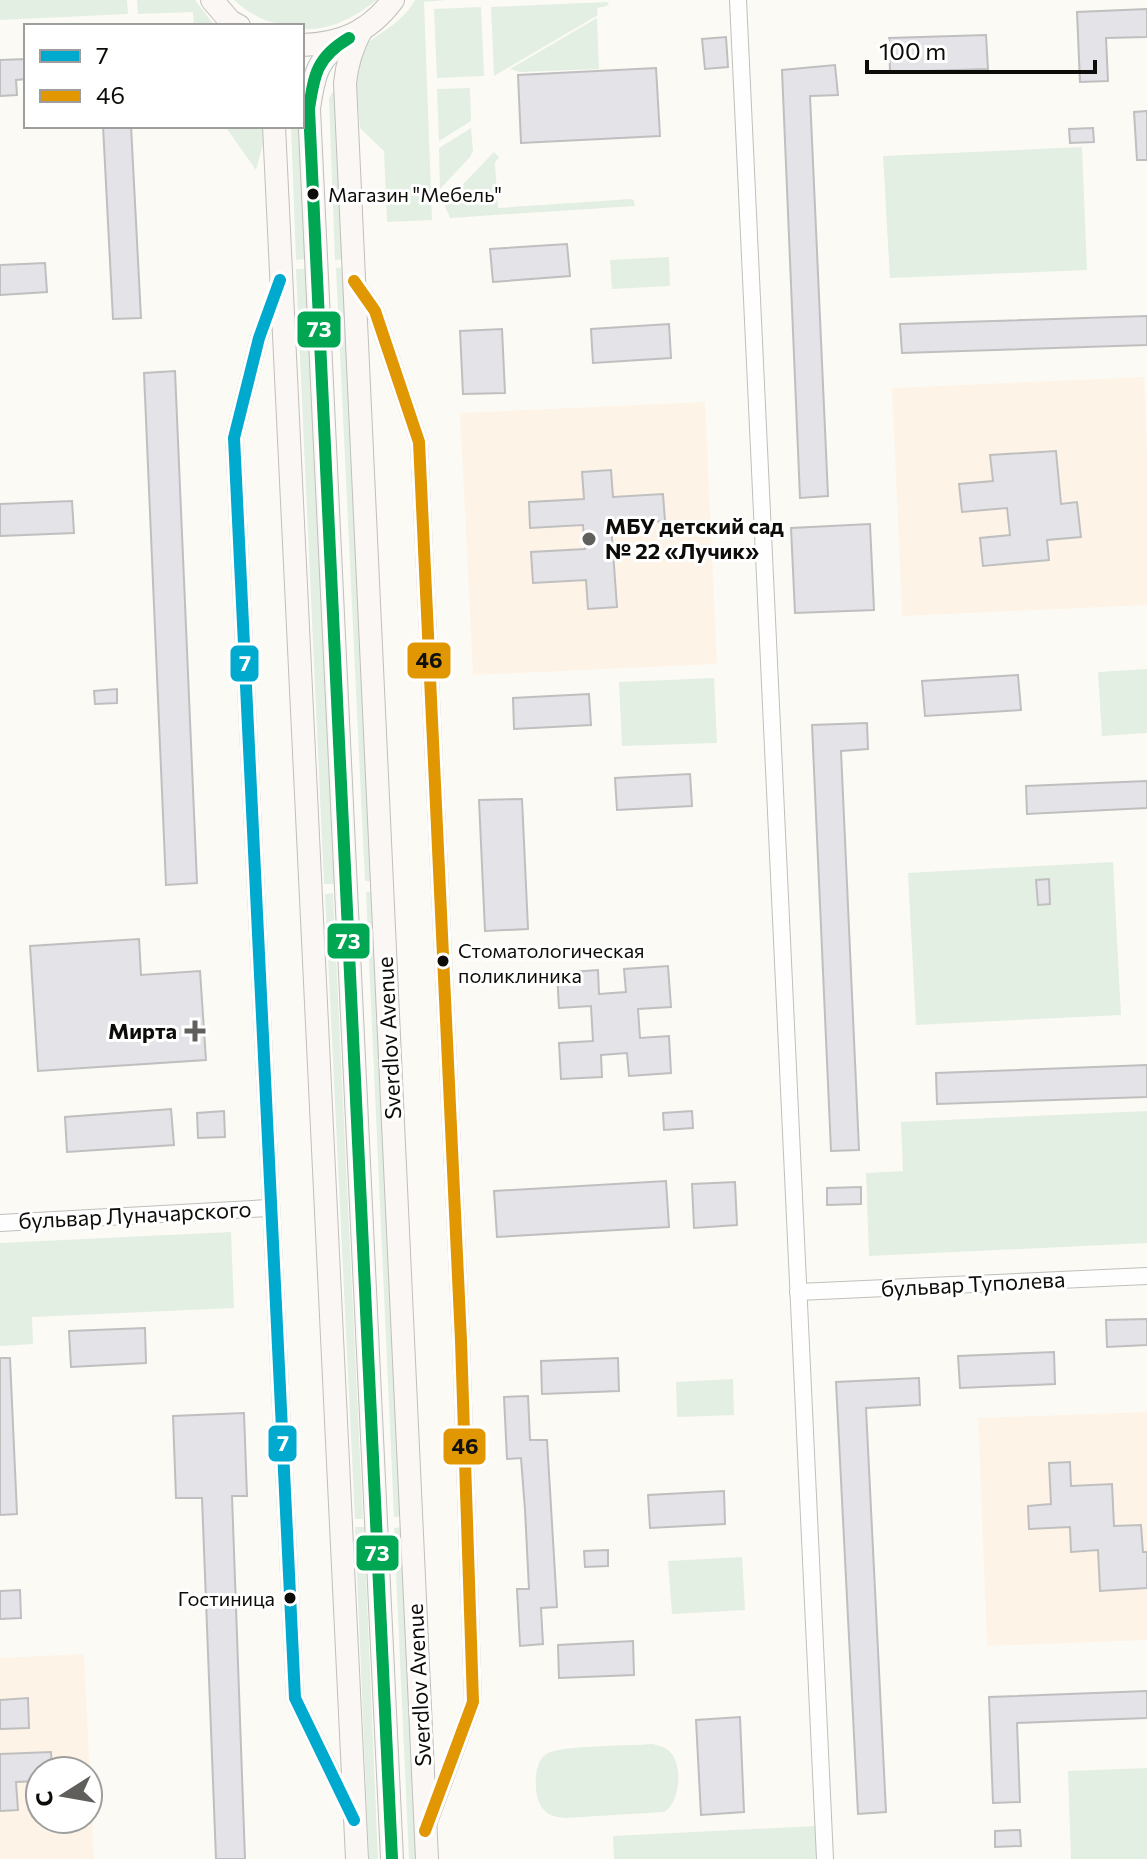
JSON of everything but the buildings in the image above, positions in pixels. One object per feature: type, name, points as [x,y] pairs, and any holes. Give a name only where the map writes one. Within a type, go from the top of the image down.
[{"type":"main road","points":[[212,0],[235,24]]},
{"type":"main road","points":[[304,45],[322,44],[356,33],[393,0]]},
{"type":"main road","name":"Sverdlov Avenue","points":[[356,33],[327,53],[306,100],[392,1859]]},
{"type":"main road","name":"Sverdlov Avenue","points":[[356,33],[345,83],[427,1859]]},
{"type":"main road","points":[[274,128],[357,1859]]},
{"type":"street","points":[[738,0],[825,1859]]},
{"type":"street","points":[[280,280],[259,338],[234,438],[269,1208],[295,1698],[354,1820]]},
{"type":"street","points":[[354,281],[375,311],[419,442],[461,1341],[473,1702],[425,1831]]},
{"type":"street","name":"бульвар Луначарского","points":[[0,1223],[269,1208]]},
{"type":"street","name":"бульвар Туполева","points":[[798,1292],[1147,1276]]},
{"type":"shaded area","points":[[0,0],[127,0],[128,14],[0,20]]},
{"type":"shaded area","points":[[137,0],[195,0],[213,24],[194,24],[193,12],[138,14]]},
{"type":"shaded area","points":[[234,0],[377,0],[342,22],[312,29],[304,29],[304,24],[279,24],[250,12]]},
{"type":"shaded area","points":[[415,0],[445,0],[424,2],[432,220],[387,222],[384,151],[360,128],[358,67],[366,46],[402,17]]},
{"type":"shaded area","points":[[609,2],[607,6],[597,8],[598,15],[494,76],[491,7]]},
{"type":"shaded area","points":[[481,7],[484,76],[437,78],[434,9]]},
{"type":"shaded area","points":[[597,18],[599,69],[520,72],[510,69]]},
{"type":"shaded area","points":[[470,88],[471,121],[439,141],[437,89]]},
{"type":"shaded area","points":[[333,92],[336,95],[345,259],[335,260],[329,98]]},
{"type":"shaded area","points":[[226,128],[267,128],[256,170]]},
{"type":"shaded area","points":[[291,128],[298,128],[305,259],[296,260]]},
{"type":"shaded area","points":[[471,128],[473,151],[470,157],[440,189],[439,148]]},
{"type":"shaded area","points":[[1082,147],[1087,270],[890,278],[883,156]]},
{"type":"shaded area","points":[[494,152],[499,157],[495,163],[498,208],[631,199],[635,206],[450,218],[444,204]]},
{"type":"shaded area","points":[[669,257],[670,286],[612,289],[610,260]]},
{"type":"shaded area","points":[[344,267],[373,881],[365,881],[336,268]]},
{"type":"shaded area","points":[[296,269],[305,269],[334,884],[324,884]]},
{"type":"shaded area","points":[[1144,377],[1147,605],[902,616],[892,388]]},
{"type":"shaded area","name":"МБУ детский сад № 22 «Лучик»","points":[[705,402],[717,664],[473,675],[460,413]]},
{"type":"shaded area","points":[[1147,669],[1147,733],[1102,736],[1098,672]]},
{"type":"shaded area","points":[[714,678],[717,743],[622,746],[619,682]]},
{"type":"shaded area","points":[[1113,862],[1121,1015],[916,1025],[908,873]]},
{"type":"shaded area","points":[[366,892],[375,892],[403,1516],[394,1517]]},
{"type":"shaded area","points":[[333,893],[363,1519],[355,1519],[325,894]]},
{"type":"shaded area","points":[[1147,1111],[1147,1243],[869,1256],[866,1173],[903,1171],[901,1122]]},
{"type":"shaded area","points":[[231,1232],[234,1308],[32,1317],[33,1344],[0,1346],[0,1243]]},
{"type":"shaded area","points":[[733,1379],[734,1415],[677,1417],[676,1382]]},
{"type":"shaded area","points":[[1147,1412],[1147,1640],[987,1646],[978,1418]]},
{"type":"shaded area","points":[[355,1527],[364,1527],[378,1859],[369,1859]]},
{"type":"shaded area","points":[[403,1527],[418,1859],[409,1859],[394,1528]]},
{"type":"shaded area","points":[[742,1557],[745,1610],[672,1614],[668,1561]]},
{"type":"shaded area","points":[[84,1654],[89,1755],[24,1755],[24,1835],[93,1835],[94,1859],[0,1859],[0,1658]]},
{"type":"shaded area","points":[[653,1744],[669,1751],[677,1767],[678,1784],[674,1801],[664,1812],[565,1818],[550,1815],[540,1804],[536,1788],[537,1771],[539,1763],[548,1753],[583,1747]]},
{"type":"shaded area","points":[[1147,1768],[1147,1859],[1071,1859],[1068,1771]]},
{"type":"shaded area","points":[[816,1826],[818,1859],[614,1859],[613,1836]]},
{"type":"transit line","name":"73","points":[[349,38],[330,52],[319,68],[309,109],[392,1859]]},
{"type":"transit line","name":"7","points":[[280,280],[259,338],[234,438],[295,1698],[354,1820]]},
{"type":"transit line","name":"46","points":[[354,281],[375,311],[419,442],[461,1341],[473,1702],[425,1831]]},
{"type":"place","name":"Магазин \"Мебель\"","points":[[313,194]]},
{"type":"place","name":"МБУ детский сад № 22 «Лучик»","points":[[589,539]]},
{"type":"place","name":"Стоматологическая поликлиника","points":[[443,961]]},
{"type":"place","name":"Мирта","points":[[195,1031]]},
{"type":"place","name":"Гостиница","points":[[290,1598]]}]
